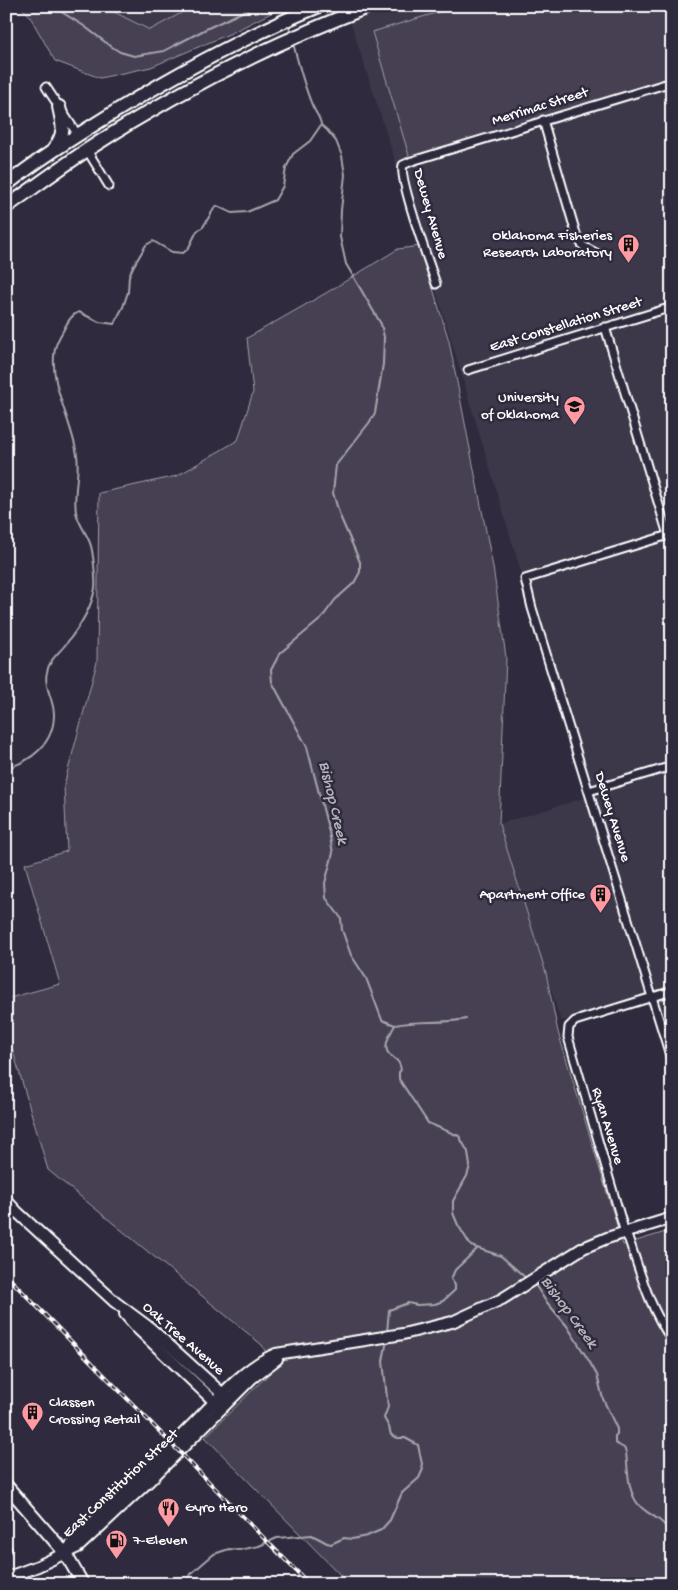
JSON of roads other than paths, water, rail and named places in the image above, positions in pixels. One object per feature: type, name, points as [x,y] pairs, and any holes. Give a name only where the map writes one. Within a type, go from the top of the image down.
[{"type":"highway","points":[[6,185],[78,135],[145,93],[262,32],[319,6]]},
{"type":"highway","points":[[6,207],[87,150],[161,105],[264,50],[370,6]]},
{"type":"highway","points":[[50,154],[63,132],[59,107]]},
{"type":"main road","name":"Oak Tree Avenue","points":[[6,1200],[115,1302],[150,1328],[167,1349],[223,1401]]},
{"type":"main road","name":"East Constitution Street","points":[[6,1578],[78,1548],[149,1481],[223,1401],[267,1365],[287,1354],[418,1332],[452,1322],[512,1293],[582,1248],[607,1238],[672,1218]]},
{"type":"main road","points":[[6,1485],[65,1554],[83,1584]]},
{"type":"street","name":"Merrimac Street","points":[[416,160],[672,82]]},
{"type":"street","points":[[46,87],[78,135]]},
{"type":"street","points":[[543,120],[577,237],[583,246],[598,254]]},
{"type":"street","points":[[87,150],[109,186]]},
{"type":"street","name":"Dewey Avenue","points":[[416,160],[403,165],[401,170],[436,284]]},
{"type":"street","name":"East Constellation Street","points":[[468,370],[672,307]]},
{"type":"street","points":[[605,327],[670,535]]},
{"type":"street","name":"Dewey Avenue","points":[[670,535],[524,579],[672,1062]]},
{"type":"street","points":[[589,791],[672,766]]},
{"type":"street","points":[[652,998],[672,991]]},
{"type":"street","name":"Ryan Avenue","points":[[652,998],[575,1021],[569,1027],[568,1043],[625,1233],[647,1296],[672,1340]]},
{"type":"waterway","points":[[52,6],[120,52],[134,56],[164,51],[255,6]]},
{"type":"waterway","name":"Bishop Creek","points":[[286,6],[287,14]]},
{"type":"waterway","name":"Bishop Creek","points":[[289,23],[290,34]]},
{"type":"waterway","name":"Bishop Creek","points":[[293,43],[304,84],[313,107],[321,125],[336,141],[342,156],[345,175],[340,237],[346,264],[381,324],[384,337],[383,364],[375,413],[336,465],[333,493],[340,516],[360,562],[360,572],[354,583],[335,600],[321,619],[280,653],[271,670],[272,682],[307,747],[329,832],[333,853],[325,883],[326,898],[341,918],[342,930],[351,955],[366,978],[382,1020],[395,1025],[388,1040],[387,1052],[399,1063],[401,1070],[399,1072],[399,1079],[428,1123],[459,1136],[468,1152],[470,1166],[467,1176],[453,1201],[453,1213],[458,1225],[471,1246],[501,1256],[527,1279]]},
{"type":"waterway","points":[[6,768],[32,756],[50,735],[53,726],[54,710],[46,678],[48,668],[52,660],[80,625],[91,603],[95,588],[91,547],[76,512],[77,455],[55,375],[55,349],[58,340],[70,320],[79,312],[99,322],[114,324],[128,292],[129,276],[146,245],[153,241],[172,252],[183,253],[188,249],[197,231],[203,227],[215,207],[217,206],[232,213],[247,212],[275,200],[283,186],[286,168],[293,154],[310,141],[321,125]]},
{"type":"waterway","points":[[395,1025],[466,1019]]},
{"type":"waterway","points":[[387,1332],[389,1310],[408,1303],[417,1305],[435,1304],[443,1301],[455,1290],[455,1285],[451,1279],[455,1270],[477,1249]]},
{"type":"waterway","name":"Bishop Creek","points":[[534,1283],[545,1300],[567,1326],[597,1375],[603,1399],[617,1429],[615,1443],[624,1448],[626,1452],[629,1482],[633,1497],[642,1508],[663,1523],[672,1539]]},
{"type":"waterway","points":[[183,1584],[193,1572],[214,1554],[229,1549],[239,1550],[259,1546],[277,1538],[312,1535],[331,1544],[344,1538],[352,1539],[367,1536],[381,1530],[390,1520],[402,1493],[419,1478],[423,1469],[418,1445],[405,1438],[391,1435],[384,1418],[388,1407],[383,1361],[387,1340]]},
{"type":"railway","points":[[6,1275],[309,1584]]},
{"type":"place","name":"Oklahoma Fisheries Research Laboratory","points":[[628,264]]},
{"type":"place","name":"University of Oklahoma","points":[[575,426]]},
{"type":"place","name":"Apartment Office","points":[[601,914]]},
{"type":"place","name":"Classen Crossing Retail","points":[[33,1431]]},
{"type":"place","name":"Gyro Hero","points":[[169,1527]]},
{"type":"place","name":"7-Eleven","points":[[117,1560]]}]
